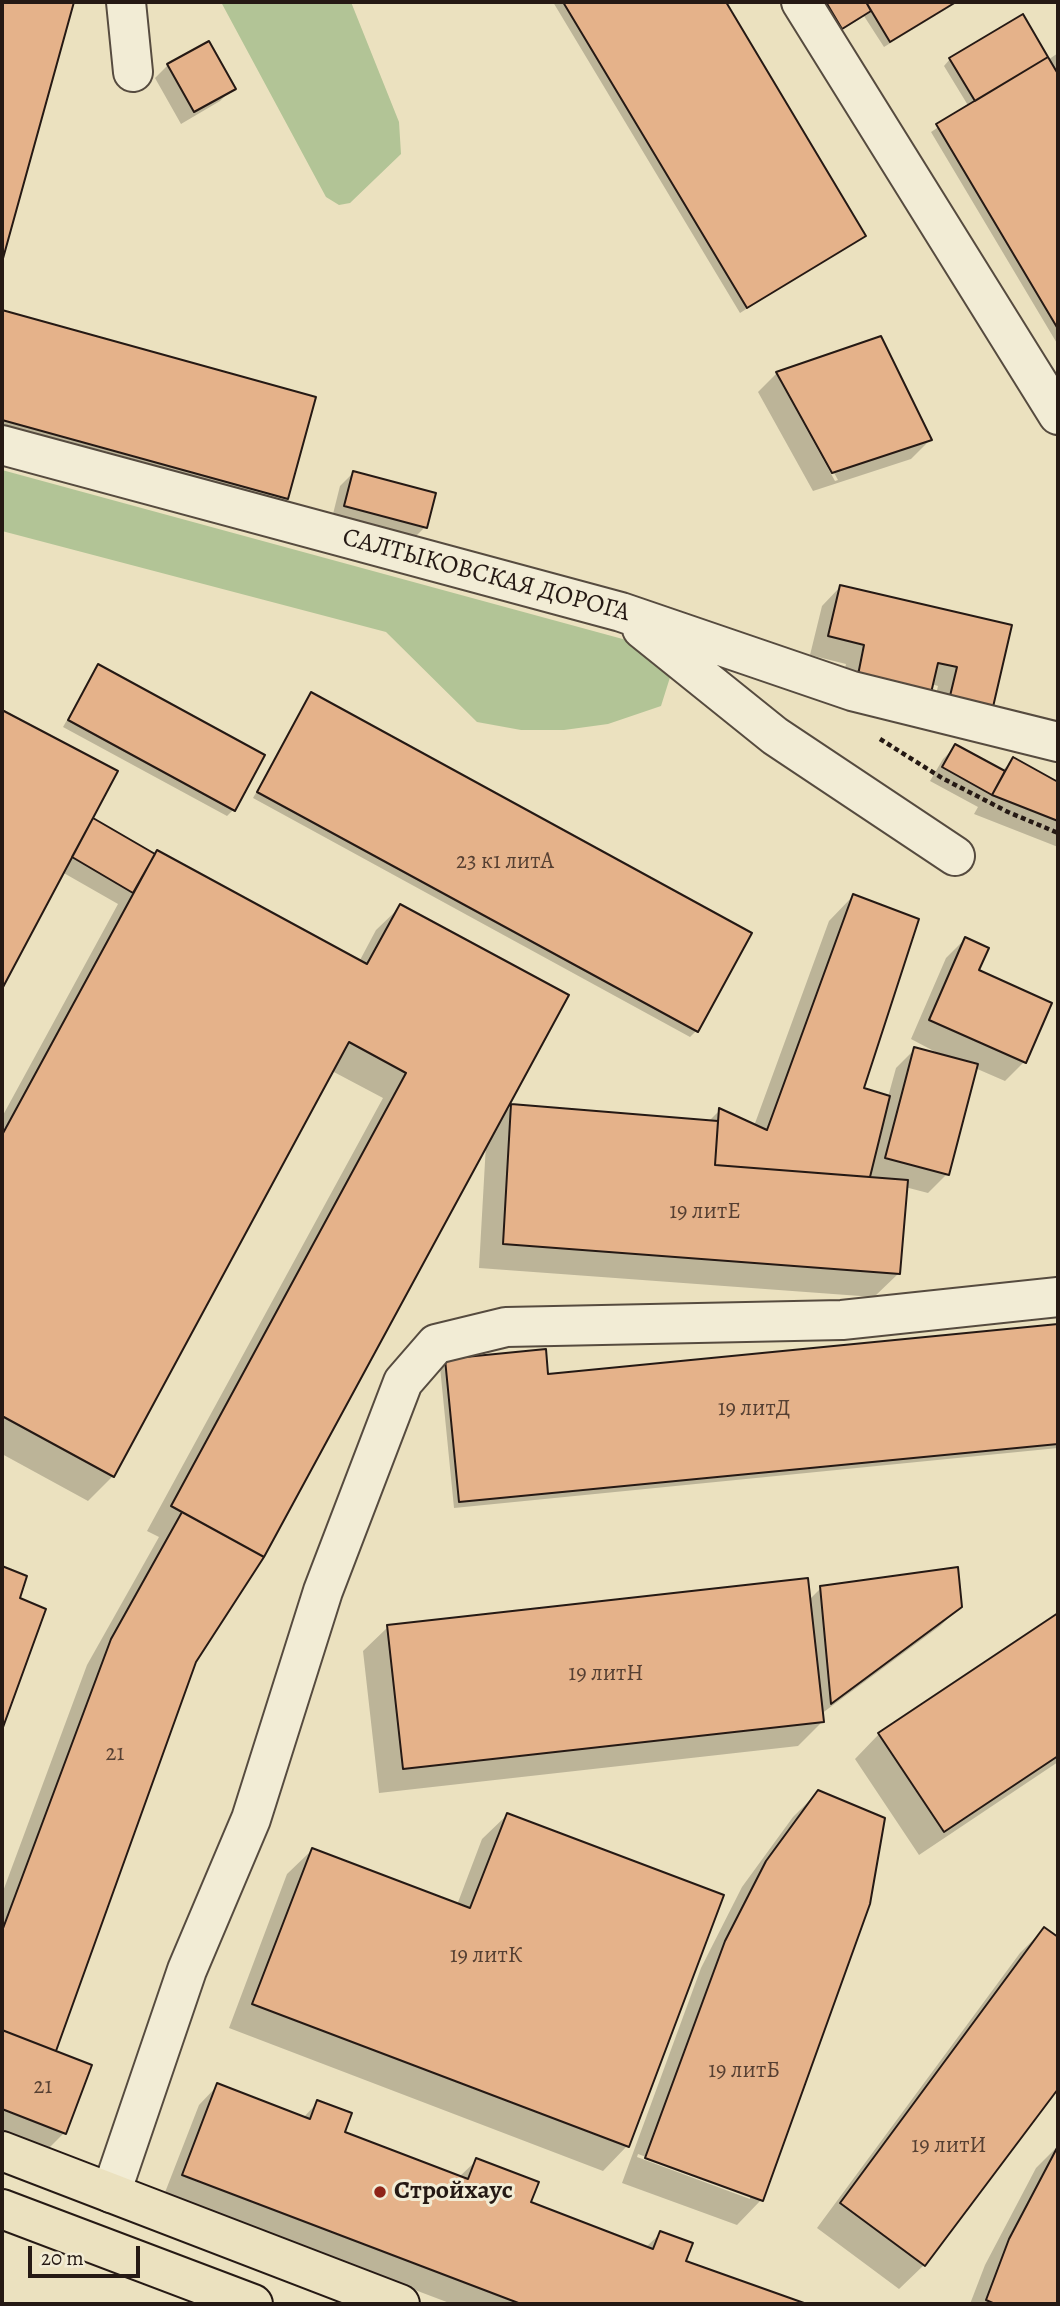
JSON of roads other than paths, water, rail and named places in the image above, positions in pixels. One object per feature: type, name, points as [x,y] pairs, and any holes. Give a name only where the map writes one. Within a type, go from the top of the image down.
[{"type":"main road","points":[[2,2151],[400,2304]]},
{"type":"main road","points":[[2,2209],[253,2304]]},
{"type":"street","points":[[126,2],[133,72]]},
{"type":"street","points":[[800,2],[1058,415]]},
{"type":"street","name":"САЛТЫКОВСКАЯ ДОРОГА","points":[[2,445],[621,612],[852,691],[1058,742]]},
{"type":"street","points":[[621,612],[775,736],[954,856]]},
{"type":"street","points":[[111,2193],[187,1970],[251,1819],[323,1591],[398,1395],[403,1382],[436,1344],[506,1327],[842,1320],[1058,1297]]},
{"type":"place","name":"Стройхаус","points":[[380,2192]]}]
